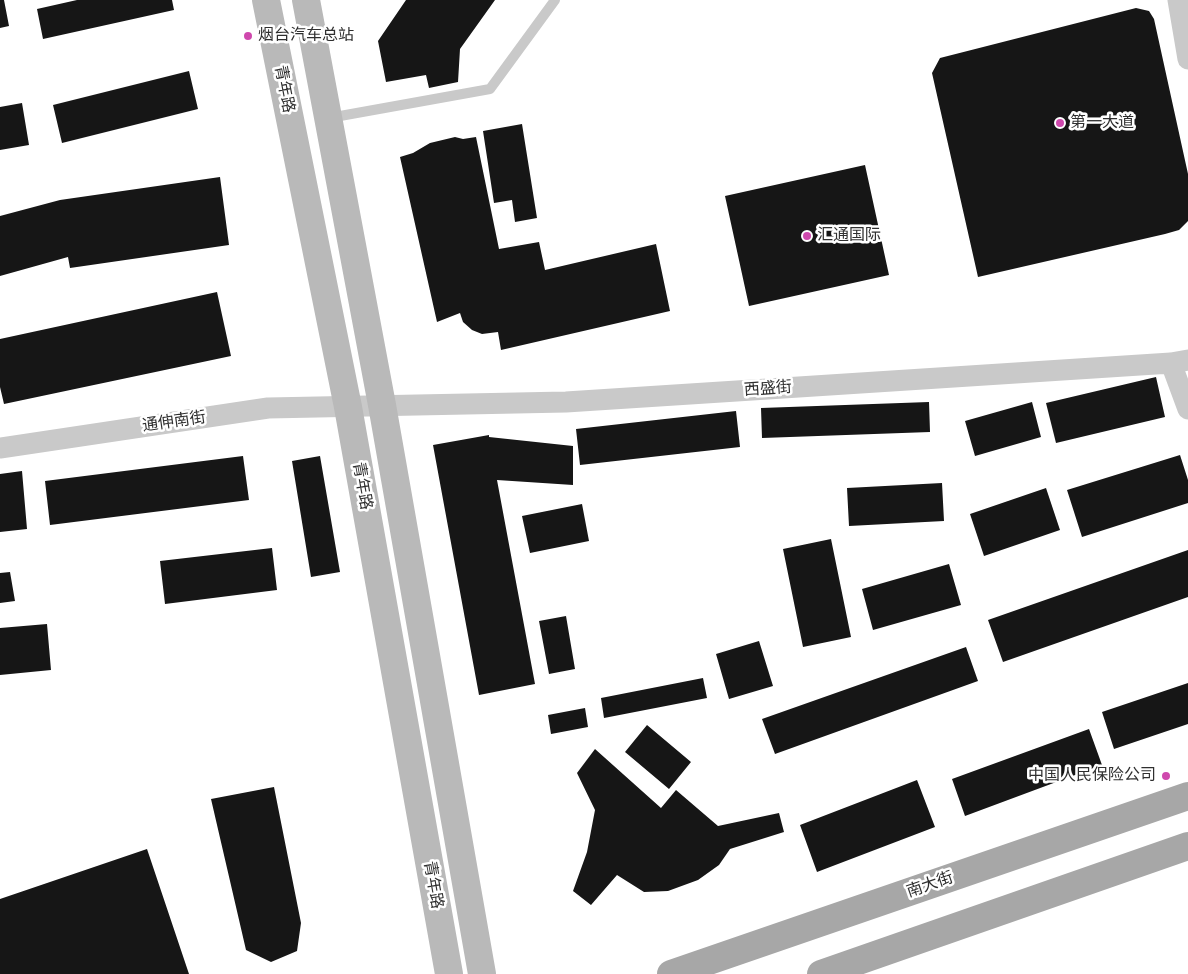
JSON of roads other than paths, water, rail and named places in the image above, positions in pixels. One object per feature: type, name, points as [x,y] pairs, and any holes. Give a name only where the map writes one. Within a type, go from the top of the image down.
[{"type":"main road","name":"青年路","points":[[266,0],[348,407],[449,974]]},
{"type":"main road","name":"青年路","points":[[306,0],[382,405],[482,974]]},
{"type":"main road","name":"南大街","points":[[671,974],[1188,796]]},
{"type":"main road","points":[[821,974],[1188,846]]},
{"type":"street","points":[[1178,0],[1188,59]]},
{"type":"street","name":"西盛街","points":[[348,407],[566,402],[1180,362]]},
{"type":"street","points":[[1180,362],[1188,409]]},
{"type":"street","name":"通伸南街","points":[[0,448],[268,408],[348,407]]},
{"type":"lane","points":[[329,118],[490,89],[555,0]]},
{"type":"place","name":"烟台汽车总站","points":[[248,36]]},
{"type":"place","name":"第一大道","points":[[1060,123]]},
{"type":"place","name":"汇通国际","points":[[807,236]]},
{"type":"place","name":"中国人民保险公司","points":[[1166,776]]}]
